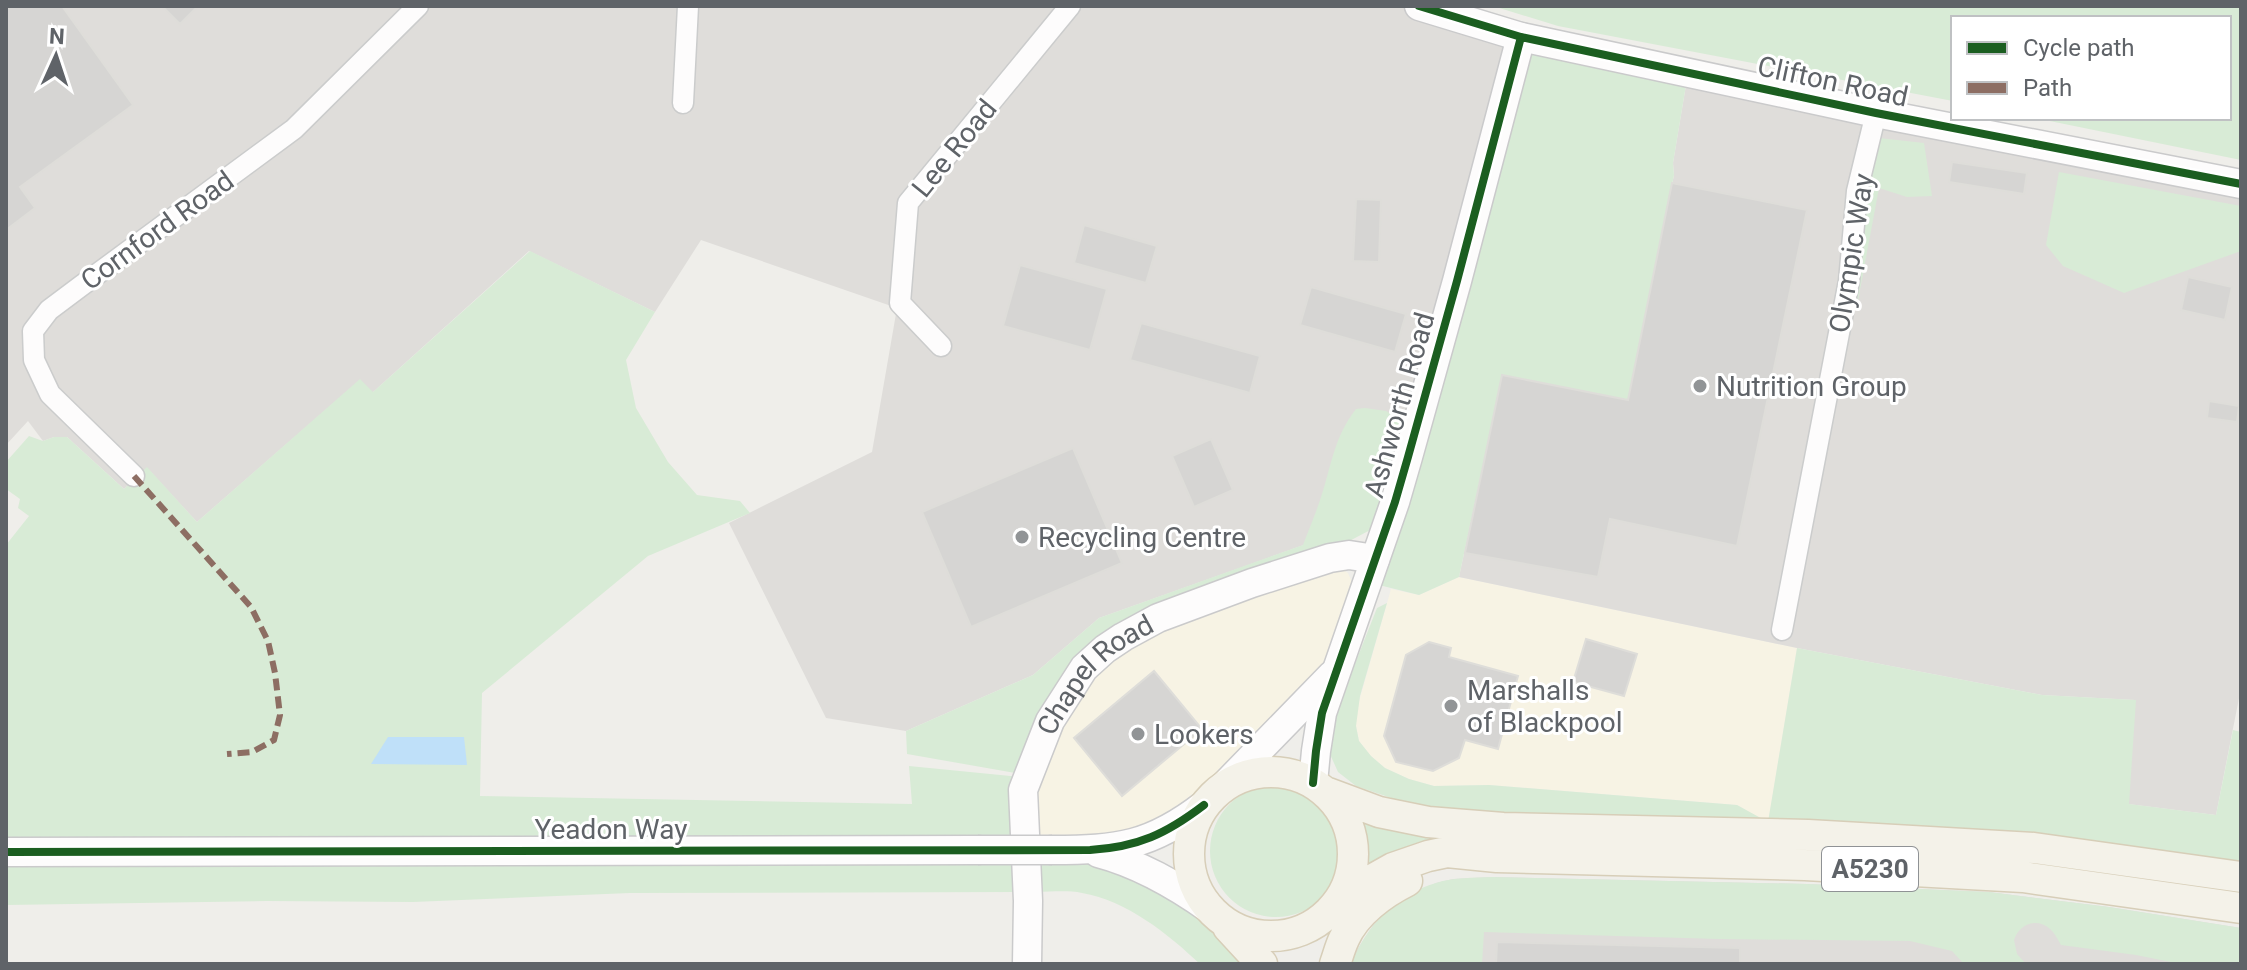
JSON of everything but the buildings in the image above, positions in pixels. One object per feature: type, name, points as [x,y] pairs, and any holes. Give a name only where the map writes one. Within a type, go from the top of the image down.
[{"type":"main road","name":"A5230","points":[[1214,795],[1244,776],[1266,771],[1288,772],[1379,812],[1428,822],[1503,828],[1808,835],[2034,848],[2241,877]]},
{"type":"main road","points":[[1317,964],[1334,907],[1353,870],[1354,842],[1345,815],[1320,788]]},
{"type":"main road","points":[[1214,795],[1192,830],[1188,859],[1195,887],[1216,916],[1262,964]]},
{"type":"main road","name":"A5230","points":[[1216,916],[1247,933],[1288,936],[1301,932],[1393,868],[1447,852],[1497,857],[1805,865],[2023,877],[2241,908]]},
{"type":"main road","name":"A5230","points":[[1335,964],[1345,936],[1357,920],[1395,887],[1428,872],[1497,857]]},
{"type":"street","name":"Cornford Road","points":[[134,476],[50,394],[34,360],[33,331],[49,310],[294,129],[418,6]]},
{"type":"street","points":[[683,103],[688,6]]},
{"type":"street","name":"Lee Road","points":[[941,346],[900,303],[908,203],[1070,6]]},
{"type":"street","name":"Clifton Road","points":[[1419,6],[1521,37],[1876,113],[2241,184]]},
{"type":"street","name":"Ashworth Road","points":[[1320,788],[1316,751],[1322,713],[1395,502],[1521,37]]},
{"type":"street","name":"Olympic Way","points":[[1782,630],[1849,281],[1857,191],[1876,113]]},
{"type":"street","name":"Chapel Road","points":[[1027,964],[1028,901],[1023,790],[1050,721],[1084,668],[1105,649],[1158,618],[1330,558],[1349,555],[1375,559]]},
{"type":"street","name":"Ashworth Road","points":[[1214,795],[1338,669]]},
{"type":"street","name":"Yeadon Way","points":[[6,852],[1090,850],[1125,845],[1161,834],[1179,824],[1214,795]]},
{"type":"street","name":"Yeadon Way","points":[[1090,850],[1143,869],[1178,888],[1216,916]]},
{"type":"shaded area","points":[[6,6],[1419,6],[1521,37],[1391,514],[1099,618],[1033,675],[906,731],[826,718],[729,523],[872,452],[897,308],[701,240],[655,312],[529,251],[372,393],[360,380],[197,522],[147,468],[124,489],[67,437],[43,441],[28,421],[6,445]]},
{"type":"shaded area","points":[[1686,85],[2241,193],[2241,688],[2216,815],[2128,804],[2135,700],[2042,695],[1797,648],[1459,577],[1502,375],[1628,400],[1674,175],[1673,163]]},
{"type":"shaded area","points":[[1339,567],[1348,573],[1352,592],[1333,656],[1199,797],[1178,813],[1110,840],[1033,836],[1035,770],[1069,701],[1135,635]]},
{"type":"shaded area","points":[[1459,577],[1797,648],[1768,823],[1737,805],[1489,785],[1434,786],[1385,768],[1359,741],[1356,712],[1391,589],[1419,595]]},
{"type":"shaded area","points":[[1492,877],[1807,884],[1989,892],[2241,928],[2241,964],[1352,964],[1355,953],[1374,924],[1402,900],[1436,883]]},
{"type":"green space","points":[[1493,6],[2241,6],[2241,160],[2045,120],[2231,120],[2231,16],[1951,16],[1951,101],[1558,26]]},
{"type":"green space","points":[[1518,48],[1686,85],[1673,163],[1674,175],[1628,400],[1502,375],[1459,577],[1419,595],[1367,582]]},
{"type":"green space","points":[[1879,138],[1924,143],[1932,196],[1907,197],[1879,188],[1857,306],[1849,305],[1861,212]]},
{"type":"green space","points":[[2059,172],[2241,206],[2241,251],[2124,293],[2063,266],[2046,245]]},
{"type":"green space","points":[[530,251],[655,312],[626,360],[636,408],[668,462],[697,495],[740,501],[750,513],[648,556],[482,693],[480,796],[912,804],[909,766],[1020,777],[1017,836],[6,840],[6,545],[29,516],[18,508],[20,499],[6,489],[6,462],[29,436],[43,441],[67,437],[124,489],[147,467],[197,522],[360,379],[373,392]]},
{"type":"green space","points":[[1356,409],[1386,411],[1401,420],[1400,442],[1374,528],[1338,547],[1128,628],[1021,774],[907,754],[906,731],[1033,675],[1099,618],[1303,545],[1343,430]]},
{"type":"green space","points":[[1387,603],[1360,696],[1356,726],[1359,741],[1371,756],[1385,768],[1409,779],[1434,786],[1489,785],[1737,805],[1768,822],[1797,648],[2042,695],[2136,700],[2129,804],[2216,815],[2233,730],[2241,732],[2241,865],[1474,815],[1409,804],[1356,786],[1338,772],[1329,752],[1332,722],[1377,608]]},
{"type":"green space","points":[[1276,785],[1301,790],[1322,805],[1337,826],[1342,851],[1337,876],[1322,897],[1301,912],[1276,917],[1251,912],[1230,897],[1215,876],[1210,851],[1215,826],[1230,805],[1251,790]]},
{"type":"green space","points":[[1360,815],[1454,836],[1368,867]]},
{"type":"green space","points":[[1017,862],[1018,892],[630,893],[413,902],[6,905],[6,865]]},
{"type":"green space","points":[[1034,862],[1101,862],[1124,870],[1203,920],[1222,936],[1245,964],[1200,964],[1146,920],[1099,897],[1071,892],[1037,892]]},
{"type":"green space","points":[[1492,877],[1807,884],[1989,892],[2241,928],[2241,964],[2181,964],[2061,945],[2050,929],[2034,923],[2024,926],[2014,940],[2017,954],[2026,964],[1964,964],[1952,951],[1910,941],[1484,932],[1482,964],[1352,964],[1357,950],[1374,925],[1409,895],[1443,881]]},
{"type":"water","points":[[388,737],[464,737],[467,765],[371,764]]},
{"type":"marked path","points":[[134,476],[251,607],[268,641],[280,715],[274,740],[252,752],[227,754]]},
{"type":"cycle path","points":[[1419,6],[1521,37],[1876,113],[2241,184]]},
{"type":"cycle path","points":[[1313,783],[1322,713],[1395,502],[1521,37]]},
{"type":"cycle path","points":[[6,852],[1090,850],[1123,846],[1151,837],[1204,805]]},
{"type":"place","name":"Nutrition Group","points":[[1700,386]]},
{"type":"place","name":"Recycling Centre","points":[[1022,537]]},
{"type":"place","name":"Marshalls of Blackpool","points":[[1451,706]]},
{"type":"place","name":"Lookers","points":[[1138,734]]}]
